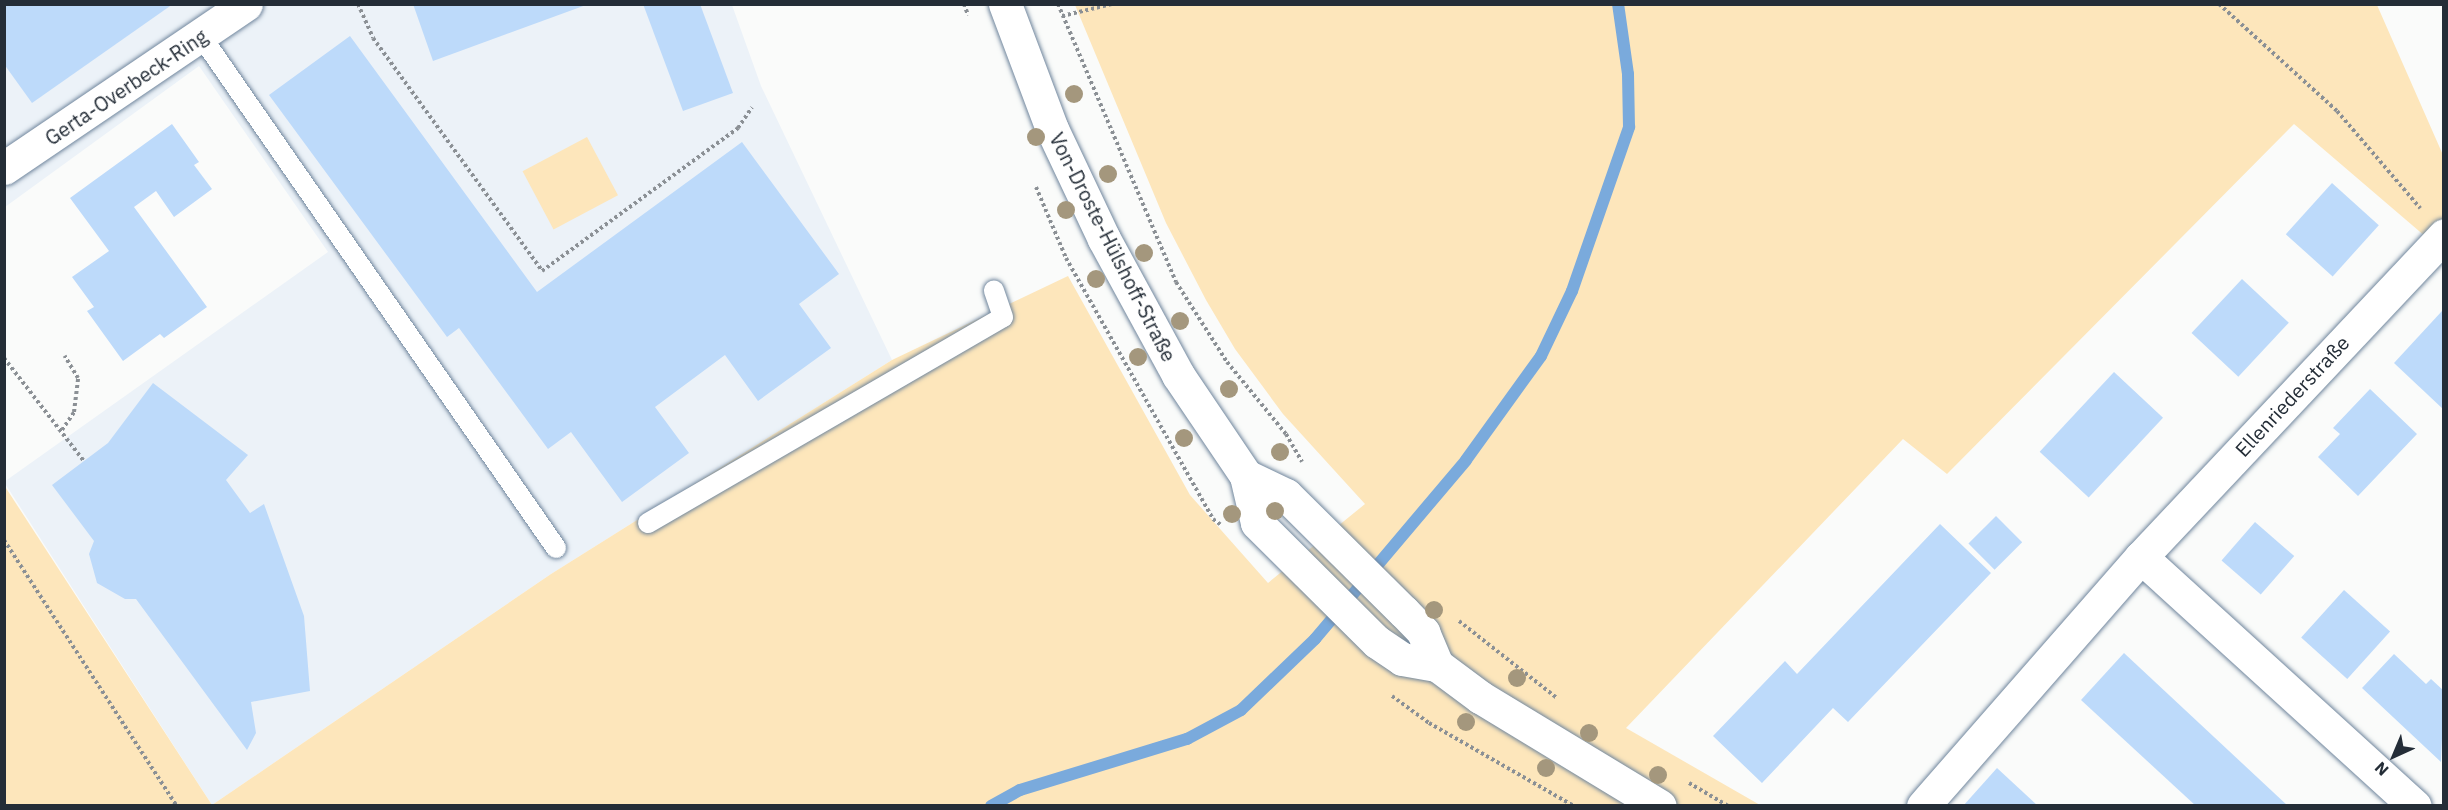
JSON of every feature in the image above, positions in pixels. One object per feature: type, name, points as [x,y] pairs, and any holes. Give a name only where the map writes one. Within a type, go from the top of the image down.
[{"type":"street","name":"Gerta-Overbeck-Ring","points":[[4,168],[246,4]]},
{"type":"street","name":"Von-Droste-Hülshoff-Straße","points":[[1005,4],[1052,129],[1104,239],[1178,375],[1246,476],[1257,523],[1279,549],[1364,632],[1402,659],[1437,665],[1480,697],[1660,806]]},
{"type":"street","name":"Ellenriederstraße","points":[[1923,806],[2141,557],[2443,236]]},
{"type":"street","points":[[1246,476],[1286,495],[1423,632],[1437,665]]},
{"type":"street","points":[[2141,557],[2415,806]]},
{"type":"lane","points":[[201,36],[556,548]]},
{"type":"lane","points":[[648,523],[1003,316],[994,291]]},
{"type":"path","points":[[358,4],[374,38],[542,271],[738,128],[752,107]]},
{"type":"path","points":[[1058,4],[1176,282],[1227,362],[1286,434],[1306,469]]},
{"type":"path","points":[[1062,16],[1112,4]]},
{"type":"path","points":[[2219,4],[2337,111],[2443,236]]},
{"type":"path","points":[[62,430],[74,411],[78,378],[64,356]]},
{"type":"path","points":[[4,358],[84,460]]},
{"type":"path","points":[[4,540],[177,806]]},
{"type":"path","points":[[1449,613],[1561,701]]},
{"type":"path","points":[[1385,691],[1430,723],[1574,806]]},
{"type":"path","points":[[1688,782],[1728,806]]},
{"type":"shaded area","points":[[5,5],[732,5],[761,86],[892,360],[551,574],[212,805],[4,482],[328,252],[199,66],[5,207]]},
{"type":"shaded area","points":[[1075,5],[2377,5],[2443,155],[2443,257],[2426,237],[2294,124],[1947,474],[1903,439],[1626,728],[1760,805],[212,805],[551,574],[892,360],[1068,276],[1190,495],[1268,583],[1365,504],[1283,414],[1235,349],[1206,300],[1166,223]]},
{"type":"shaded area","points":[[587,137],[618,195],[554,230],[523,171]]},
{"type":"shaded area","points":[[4,485],[212,805],[5,805]]},
{"type":"building","points":[[4,4],[173,4],[32,103],[4,64]]},
{"type":"building","points":[[413,4],[586,4],[586,5],[433,61]]},
{"type":"building","points":[[643,4],[700,4],[733,93],[683,111]]},
{"type":"building","points":[[350,36],[537,292],[742,142],[839,274],[799,304],[831,348],[758,401],[725,355],[655,407],[689,453],[622,502],[571,432],[548,449],[459,328],[447,337],[269,95]]},
{"type":"building","points":[[172,124],[199,162],[194,165],[212,189],[174,217],[156,191],[134,207],[207,307],[164,338],[160,334],[123,361],[87,311],[94,307],[72,277],[109,251],[70,198]]},
{"type":"building","points":[[2332,183],[2379,225],[2333,276],[2286,234]]},
{"type":"building","points":[[2242,279],[2289,323],[2238,377],[2192,333]]},
{"type":"building","points":[[2442,311],[2444,312],[2444,410],[2394,363]]},
{"type":"building","points":[[2114,372],[2163,418],[2089,497],[2040,452]]},
{"type":"building","points":[[153,383],[248,455],[226,480],[250,513],[264,504],[304,616],[310,691],[251,702],[256,733],[247,750],[136,599],[125,599],[97,583],[89,554],[94,541],[52,485],[108,443]]},
{"type":"building","points":[[2370,389],[2417,434],[2358,496],[2318,457],[2340,434],[2333,428]]},
{"type":"building","points":[[1996,516],[2022,542],[1995,570],[1968,544]]},
{"type":"building","points":[[2255,522],[2294,556],[2261,595],[2222,560]]},
{"type":"building","points":[[1940,524],[1991,573],[1848,722],[1833,708],[1762,783],[1713,736],[1785,661],[1797,674]]},
{"type":"building","points":[[2344,590],[2390,631],[2347,679],[2301,638]]},
{"type":"building","points":[[2124,653],[2288,806],[2196,806],[2081,700]]},
{"type":"building","points":[[2394,654],[2426,684],[2431,679],[2444,691],[2441,762],[2362,688]]},
{"type":"building","points":[[1997,768],[2038,806],[1963,806]]},
{"type":"waterway","points":[[991,806],[1020,790],[1187,739],[1241,710],[1315,639],[1466,460],[1541,356],[1572,291],[1629,127],[1628,74],[1618,4]]}]
